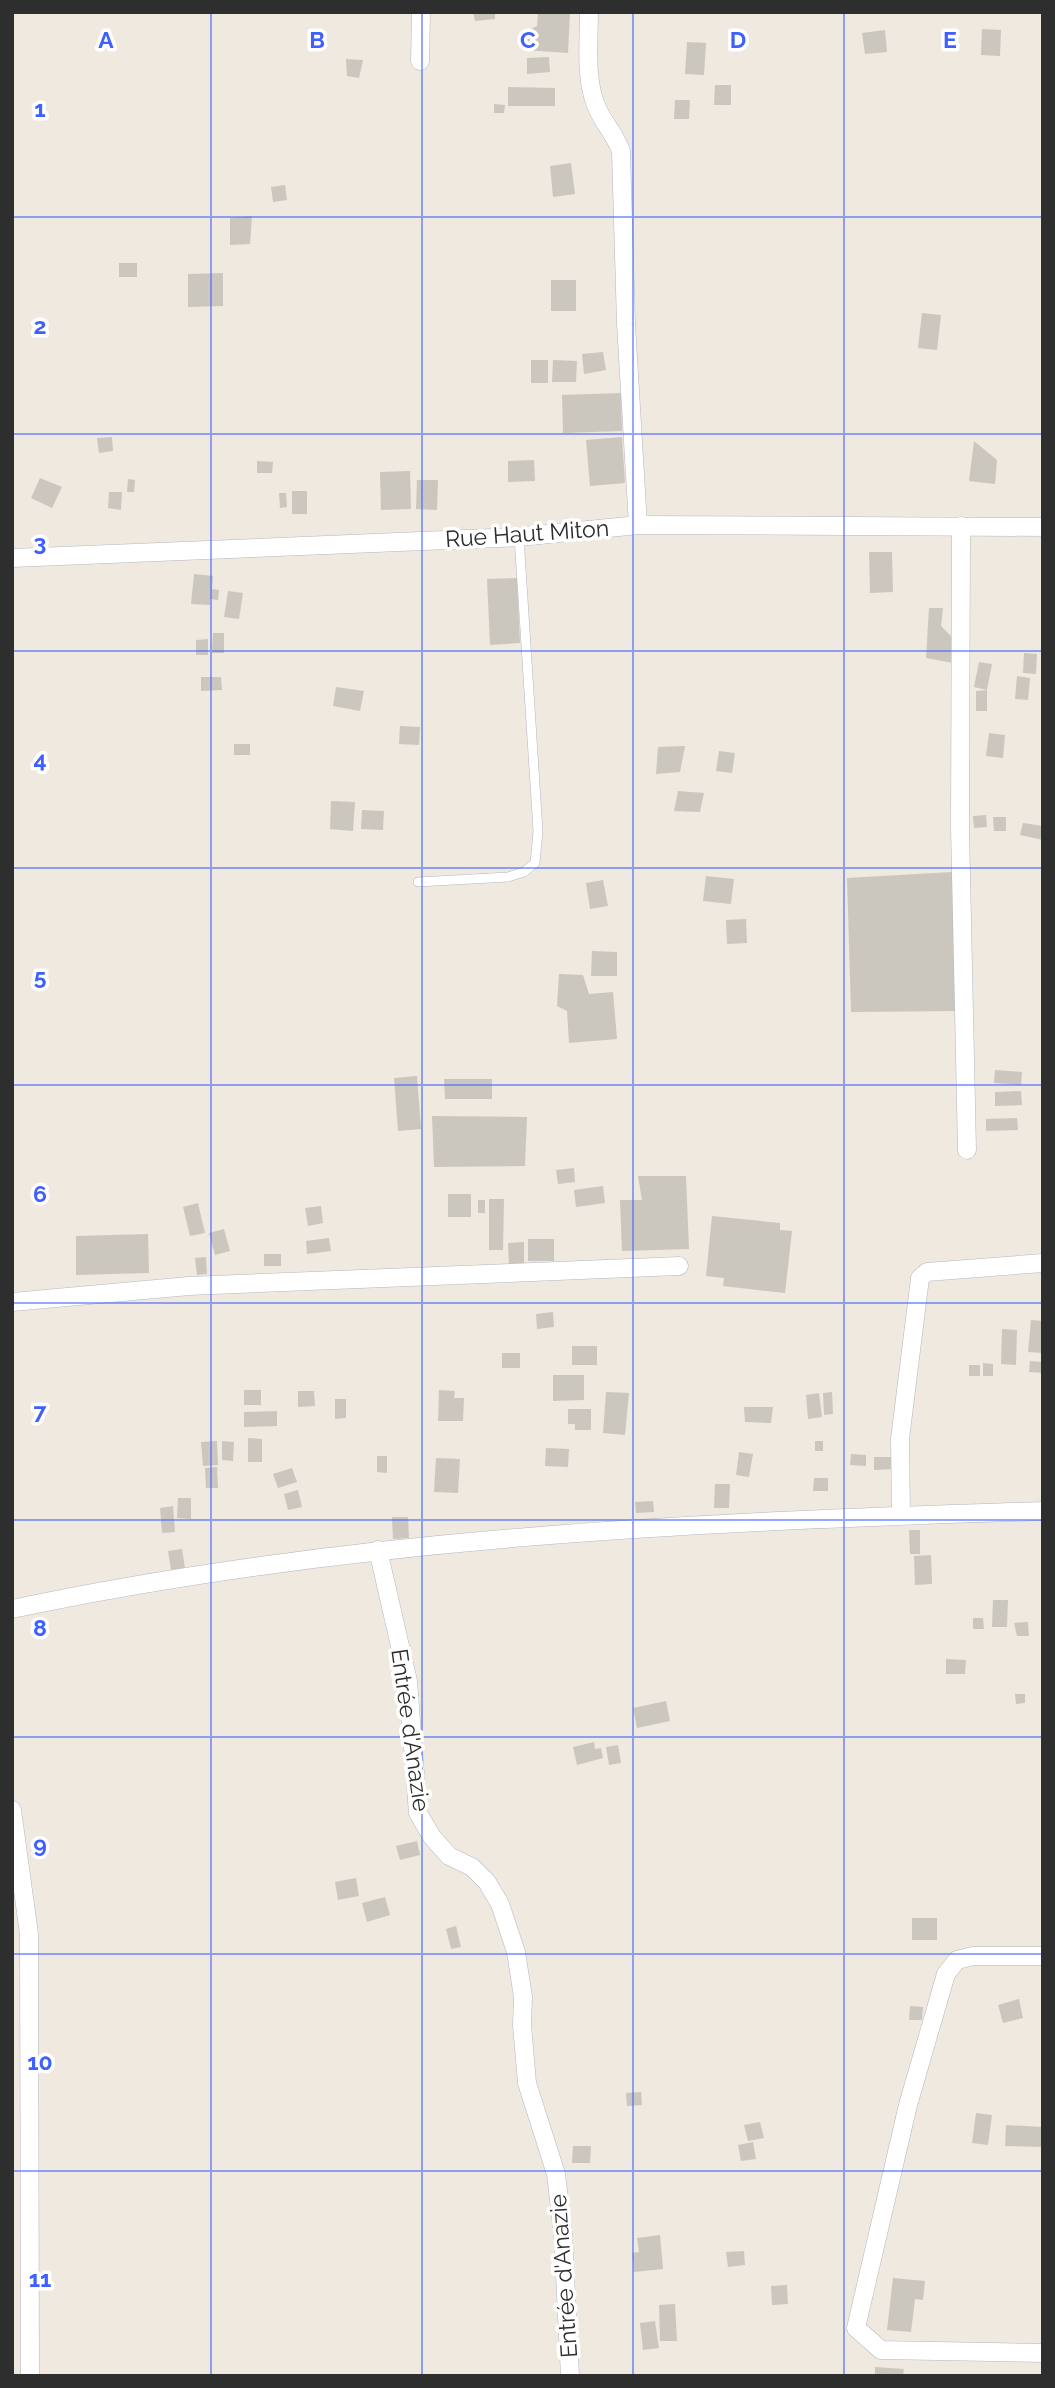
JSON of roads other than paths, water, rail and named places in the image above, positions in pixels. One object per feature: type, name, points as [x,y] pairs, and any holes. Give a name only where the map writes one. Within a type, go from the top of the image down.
[{"type":"street","points":[[419,61],[421,12]]},
{"type":"street","points":[[589,12],[589,68],[593,94],[599,112],[615,134],[621,151],[626,324],[638,524]]},
{"type":"street","name":"Rue Haut Miton","points":[[12,558],[519,537],[638,524],[1043,527]]},
{"type":"street","points":[[961,526],[960,828],[967,1150]]},
{"type":"street","points":[[901,1515],[900,1439],[920,1278],[927,1272],[1043,1263]]},
{"type":"street","points":[[12,1301],[190,1286],[679,1266]]},
{"type":"street","points":[[12,1609],[104,1590],[269,1564],[530,1535],[901,1515],[1043,1511]]},
{"type":"street","name":"Entrée d'Anazie","points":[[378,1550],[408,1681],[418,1813],[432,1837],[449,1856],[472,1867],[487,1882],[500,1904],[516,1952],[523,1997],[527,2083],[555,2175],[563,2234],[570,2376]]},
{"type":"street","points":[[12,1810],[29,1934],[30,2376]]},
{"type":"street","points":[[1043,1956],[973,1956],[957,1960],[946,1974],[908,2105],[856,2328],[881,2350],[1043,2354]]},
{"type":"lane","points":[[418,882],[508,877],[524,872],[536,863],[538,831],[519,537]]}]
